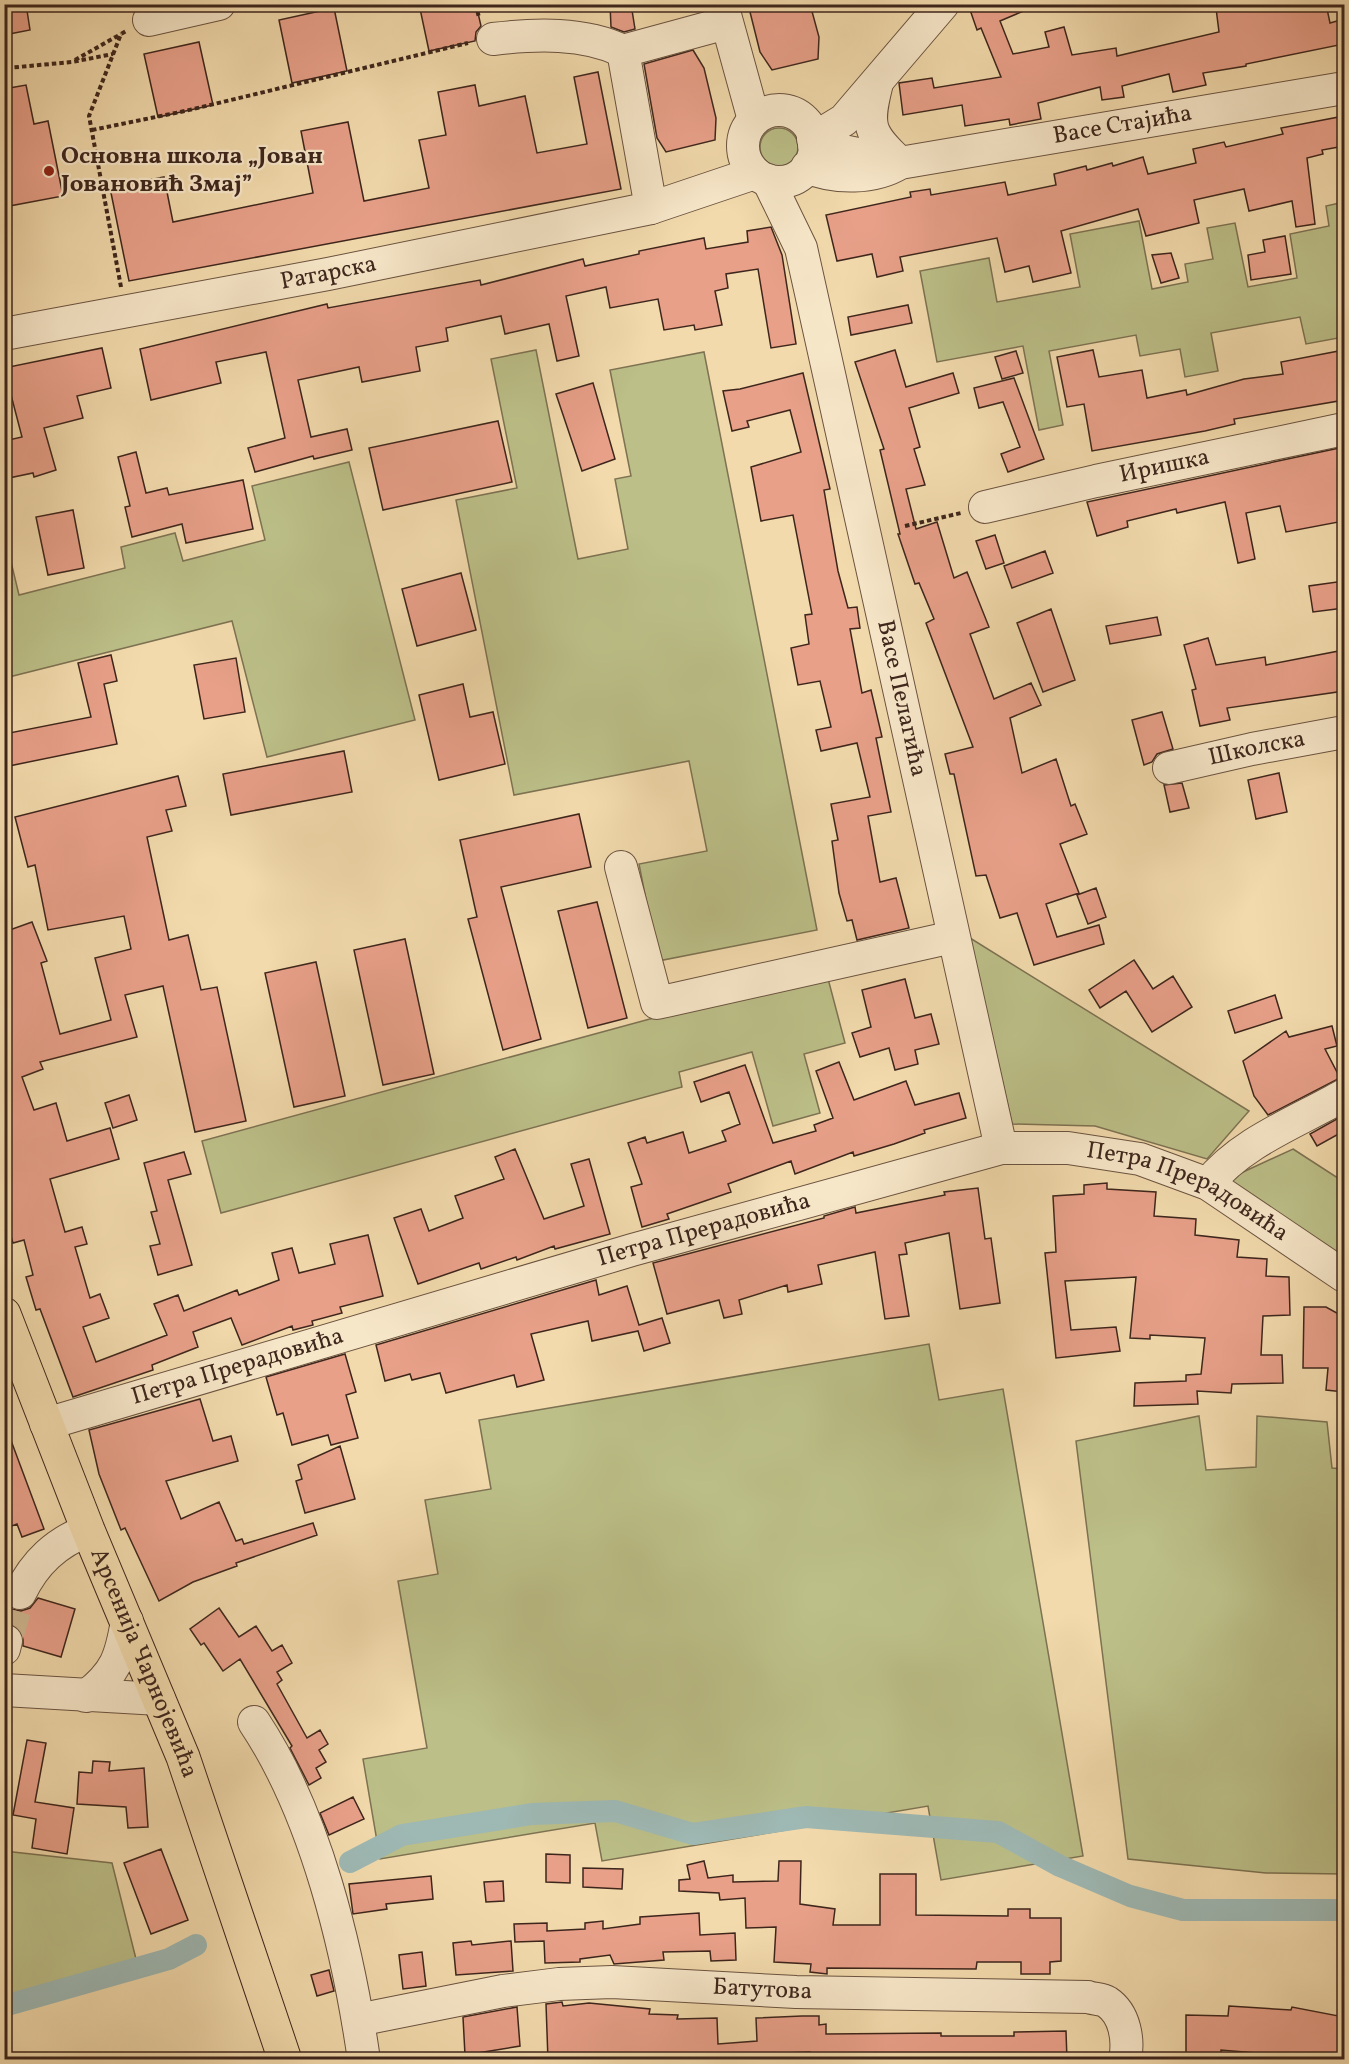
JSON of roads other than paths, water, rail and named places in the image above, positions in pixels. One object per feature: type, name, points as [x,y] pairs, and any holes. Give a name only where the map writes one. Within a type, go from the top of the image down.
[{"type":"main road","name":"Арсенија Чарнојевића","points":[[4,1314],[88,1530],[183,1757],[285,2060]]},
{"type":"street","points":[[149,20],[219,4]]},
{"type":"street","points":[[483,36],[536,34],[589,41],[623,51],[724,14],[789,139],[844,120],[943,4]]},
{"type":"street","points":[[623,51],[651,208]]},
{"type":"street","points":[[878,80],[870,111],[871,127],[877,142],[900,162]]},
{"type":"street","name":"Васе Стајића","points":[[789,139],[900,162],[1344,88]]},
{"type":"street","name":"Васе Пелагића","points":[[801,248],[804,207],[789,139],[747,162],[762,177],[801,248],[1001,1148]]},
{"type":"street","name":"Ратарска","points":[[4,334],[328,274],[651,208],[762,177],[786,181],[789,139],[733,158],[651,208]]},
{"type":"street","name":"Иришка","points":[[985,507],[1096,481],[1344,429]]},
{"type":"street","name":"Школска","points":[[1169,768],[1344,732]]},
{"type":"street","points":[[621,867],[657,1003],[953,937]]},
{"type":"street","points":[[1208,1184],[1220,1169],[1239,1155],[1344,1095]]},
{"type":"street","name":"Петра Прерадовића","points":[[46,1424],[620,1254],[1001,1148],[1068,1148],[1140,1159],[1208,1184],[1344,1276]]},
{"type":"street","points":[[20,1593],[30,1573],[46,1555],[88,1530]]},
{"type":"street","points":[[86,1696],[107,1677],[121,1657],[127,1621]]},
{"type":"street","points":[[4,1690],[159,1698]]},
{"type":"street","points":[[254,1722],[270,1746],[296,1801],[333,1913],[358,2020],[364,2060]]},
{"type":"street","name":"Батутова","points":[[358,2020],[503,1991],[559,1984],[612,1982],[796,1992],[1088,1997],[1106,2002],[1118,2015],[1127,2047],[1125,2060]]},
{"type":"waterway","points":[[350,1862],[402,1835],[532,1814],[615,1811],[693,1834],[806,1817],[998,1832],[1060,1866],[1130,1896],[1183,1910],[1344,1910]]},
{"type":"waterway","points":[[4,2006],[169,1959],[196,1945]]},
{"type":"tunnel","points":[[6,1641],[20,1593]]},
{"type":"place","name":"Основна школа „Јован Јовановић Змај”","points":[[49,171]]}]
